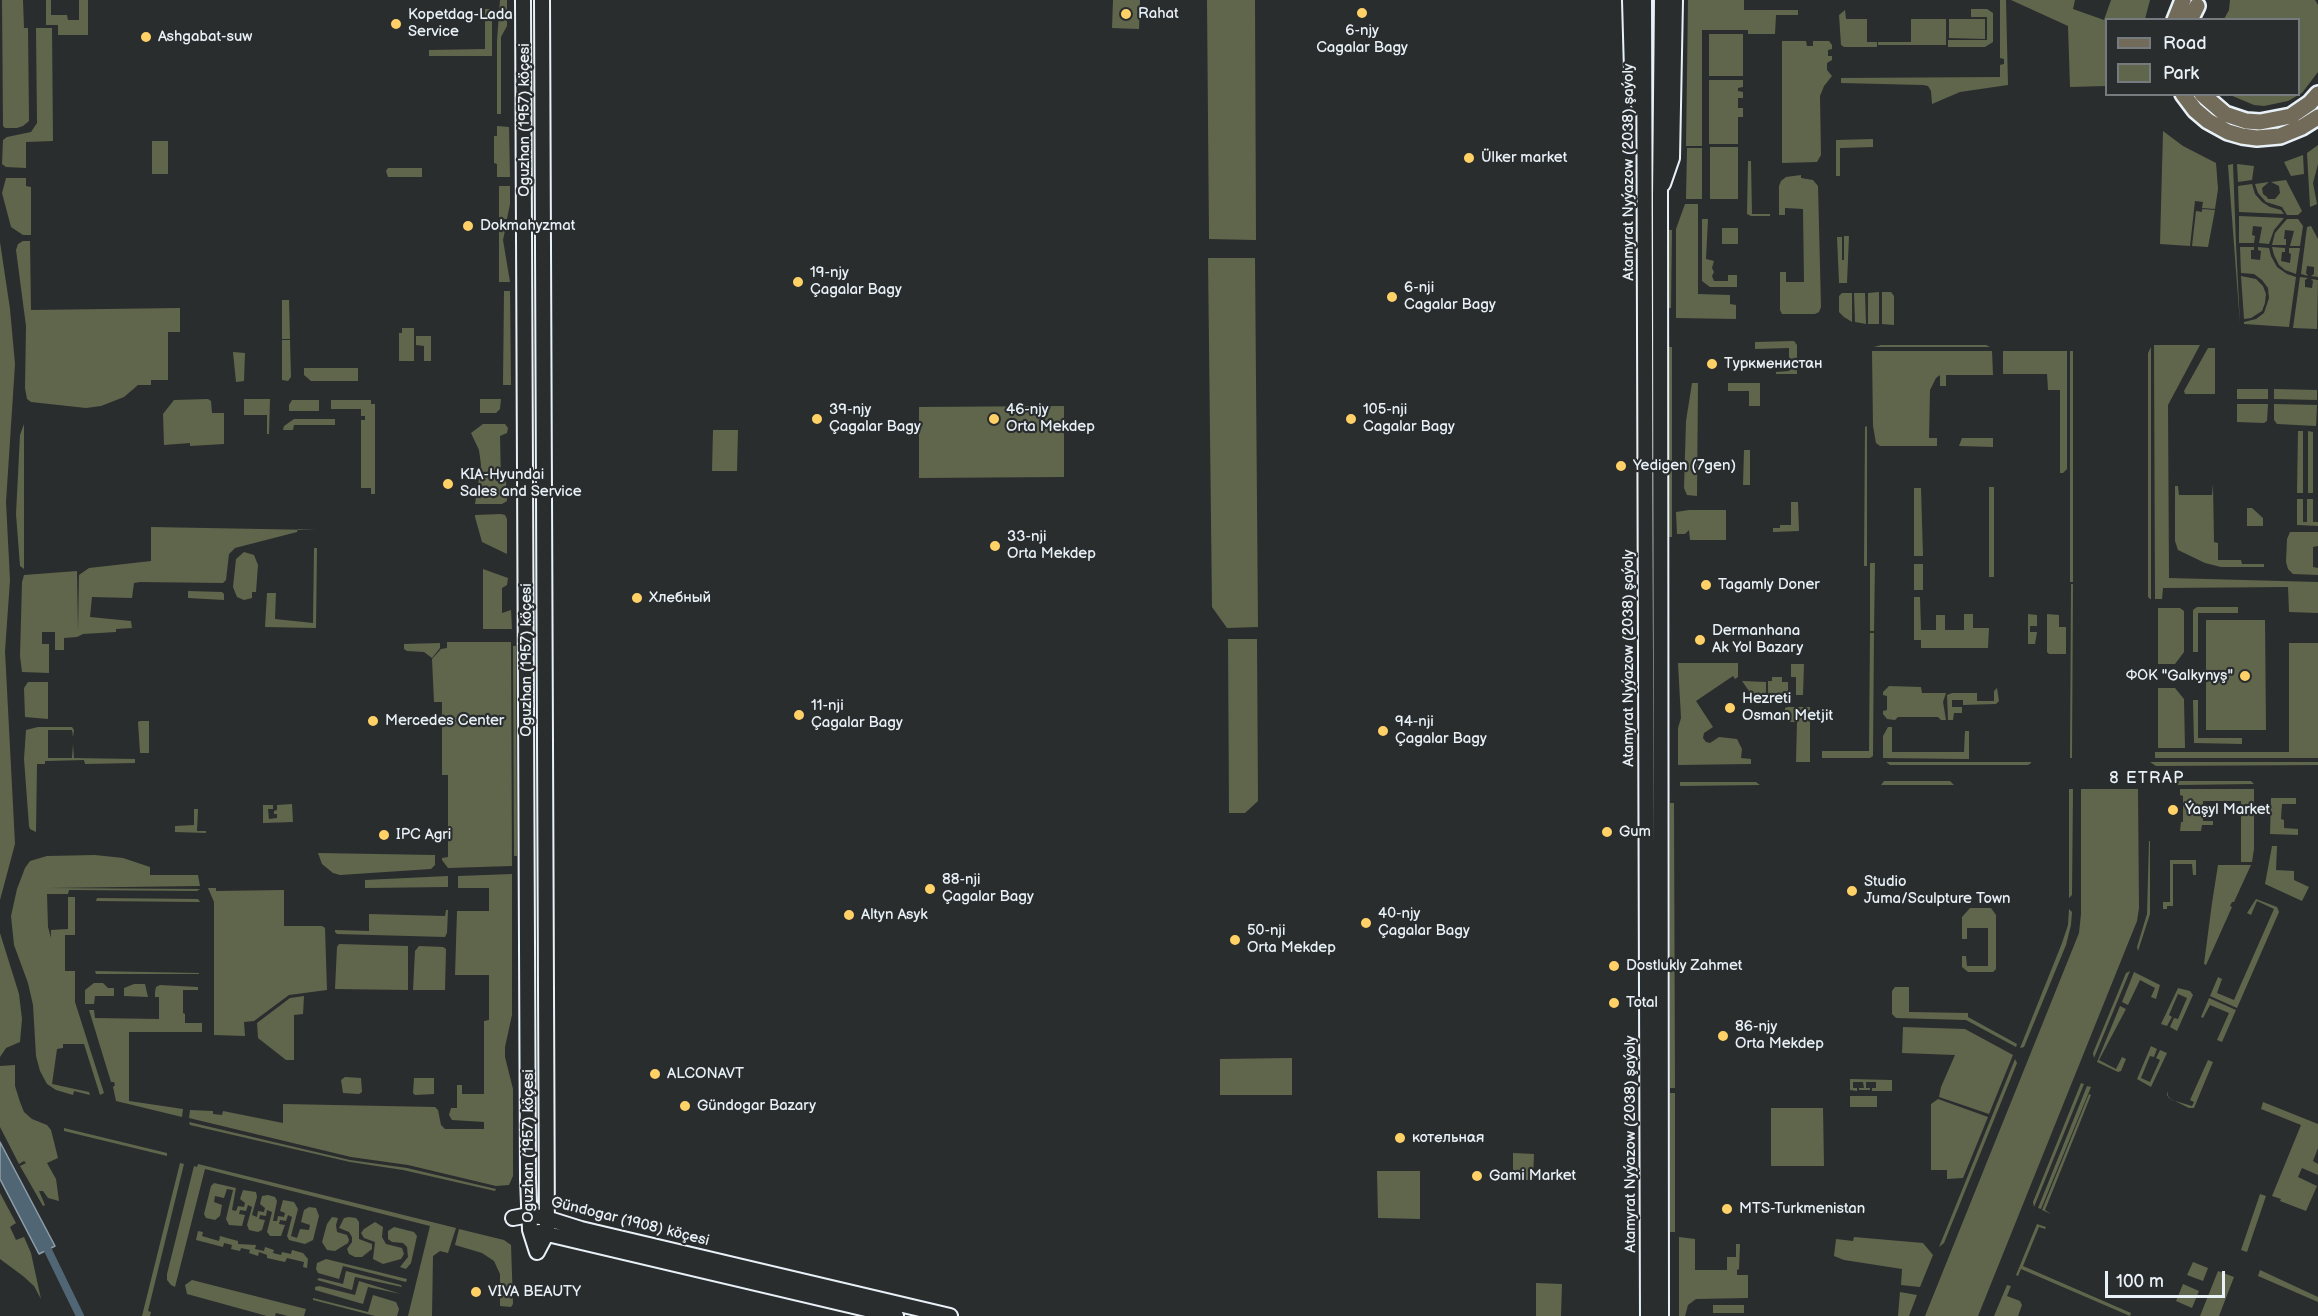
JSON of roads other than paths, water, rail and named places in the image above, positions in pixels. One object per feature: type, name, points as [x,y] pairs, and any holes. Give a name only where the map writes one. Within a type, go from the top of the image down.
[{"type":"main road","name":"Oguzhan (1957) köçesi","points":[[524,0],[529,1215],[530,1230],[537,1252],[547,1233],[542,0]]},
{"type":"main road","points":[[1630,0],[1632,71],[1644,133]]},
{"type":"main road","name":"Atamyrat Nyýazow (2038) şaýoly","points":[[1644,0],[1648,1316]]},
{"type":"main road","name":"Atamyrat Nyýazow (2038) şaýoly","points":[[1661,1316],[1660,194],[1662,0]]},
{"type":"main road","points":[[1660,194],[1672,158],[1675,0]]},
{"type":"main road","points":[[2178,18],[2193,6]]},
{"type":"main road","points":[[2204,96],[2225,114],[2246,121],[2260,122],[2291,116],[2310,103],[2318,94]]},
{"type":"main road","points":[[2184,96],[2195,110],[2208,121],[2228,132],[2242,136],[2257,138],[2280,136],[2318,117]]},
{"type":"main road","name":"Gündogar (1908) köçesi","points":[[529,1215],[951,1316]]},
{"type":"main road","name":"Gündogar (1908) köçesi","points":[[530,1230],[896,1316]]},
{"type":"water","points":[[0,1142],[55,1246],[39,1254],[0,1179]]},
{"type":"waterway","points":[[43,1240],[80,1316]]},
{"type":"place","name":"6-njy Cagalar Bagy","points":[[1362,13]]},
{"type":"place","name":"Rahat","points":[[1126,14]]},
{"type":"place","name":"Kopetdag-Lada Service","points":[[396,24]]},
{"type":"place","name":"Ashgabat-suw","points":[[146,37]]},
{"type":"place","name":"Ülker market","points":[[1469,158]]},
{"type":"place","name":"Dokmahyzmat","points":[[468,226]]},
{"type":"place","name":"19-njy Çagalar Bagy","points":[[798,282]]},
{"type":"place","name":"6-nji Cagalar Bagy","points":[[1392,297]]},
{"type":"place","name":"Туркменистан","points":[[1712,364]]},
{"type":"place","name":"39-njy Çagalar Bagy","points":[[817,419]]},
{"type":"place","name":"46-njy Orta Mekdep","points":[[994,419]]},
{"type":"place","name":"105-nji Cagalar Bagy","points":[[1351,419]]},
{"type":"place","name":"Yedigen (7gen)","points":[[1621,466]]},
{"type":"place","name":"KIA-Hyundai Sales and Service","points":[[448,484]]},
{"type":"place","name":"33-nji Orta Mekdep","points":[[995,546]]},
{"type":"place","name":"Tagamly Doner","points":[[1706,585]]},
{"type":"place","name":"Хлебный","points":[[637,598]]},
{"type":"place","name":"Dermanhana Ak Yol Bazary","points":[[1700,640]]},
{"type":"place","name":"ФОК \"Galkynyş\"","points":[[2245,676]]},
{"type":"place","name":"Hezreti Osman Metjit","points":[[1730,708]]},
{"type":"place","name":"11-nji Çagalar Bagy","points":[[799,715]]},
{"type":"place","name":"Mercedes Center","points":[[373,721]]},
{"type":"place","name":"94-nji Çagalar Bagy","points":[[1383,731]]},
{"type":"place","name":"Ýaşyl Market","points":[[2173,810]]},
{"type":"place","name":"Gum","points":[[1607,832]]},
{"type":"place","name":"IPC Agri","points":[[384,835]]},
{"type":"place","name":"88-nji Çagalar Bagy","points":[[930,889]]},
{"type":"place","name":"Studio Juma/Sculpture Town","points":[[1852,891]]},
{"type":"place","name":"Altyn Asyk","points":[[849,915]]},
{"type":"place","name":"40-njy Çagalar Bagy","points":[[1366,923]]},
{"type":"place","name":"50-nji Orta Mekdep","points":[[1235,940]]},
{"type":"place","name":"Dostlukly Zahmet","points":[[1614,966]]},
{"type":"place","name":"Total","points":[[1614,1003]]},
{"type":"place","name":"86-njy Orta Mekdep","points":[[1723,1036]]},
{"type":"place","name":"ALCONAVT","points":[[655,1074]]},
{"type":"place","name":"Gündogar Bazary","points":[[685,1106]]},
{"type":"place","name":"котельная","points":[[1400,1138]]},
{"type":"place","name":"Gami Market","points":[[1477,1176]]},
{"type":"place","name":"MTS-Turkmenistan","points":[[1727,1209]]},
{"type":"place","name":"VIVA BEAUTY","points":[[476,1292]]},
{"type":"district","name":"8 ETRAP","points":[[2147,779]]}]
